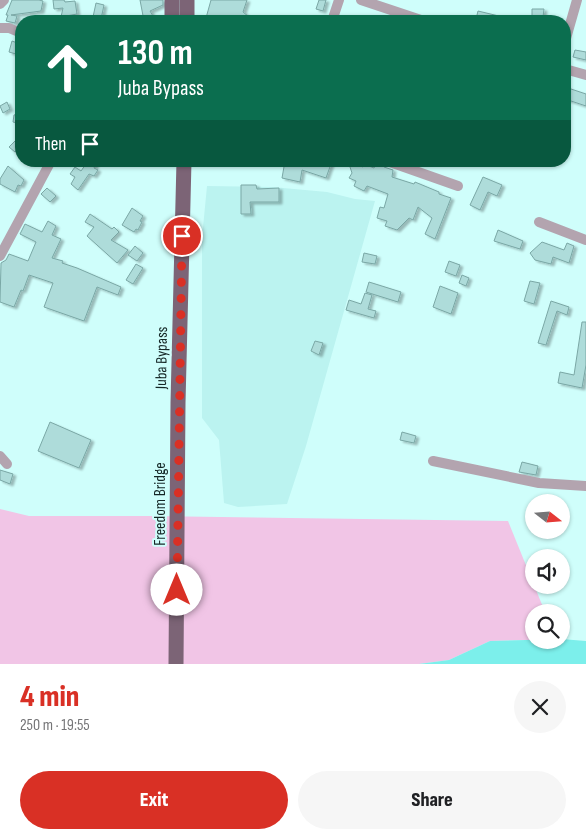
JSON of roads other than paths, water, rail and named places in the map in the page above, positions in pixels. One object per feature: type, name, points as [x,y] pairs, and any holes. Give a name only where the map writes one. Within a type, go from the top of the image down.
[{"type":"main road","points":[[172,0],[172,15]]},
{"type":"main road","points":[[187,0],[187,15]]},
{"type":"main road","name":"Juba Bypass","points":[[173,167],[178,403]]},
{"type":"main road","name":"Juba Bypass","points":[[178,403],[184,167]]},
{"type":"main road","name":"Freedom Bridge","points":[[176,664],[178,403]]},
{"type":"street","points":[[0,4],[4,0]]},
{"type":"street","points":[[334,15],[339,0]]},
{"type":"street","points":[[361,0],[406,15]]},
{"type":"street","points":[[571,21],[577,0]]},
{"type":"street","points":[[0,28],[15,30]]},
{"type":"street","points":[[571,71],[586,75]]},
{"type":"street","points":[[0,256],[48,167]]},
{"type":"street","points":[[404,167],[458,186]]},
{"type":"street","points":[[539,222],[586,240]]},
{"type":"street","points":[[433,461],[539,483],[586,486]]},
{"type":"water","points":[[525,640],[525,649],[570,649],[570,640],[586,641],[586,664],[419,664],[449,660],[490,641]]}]
